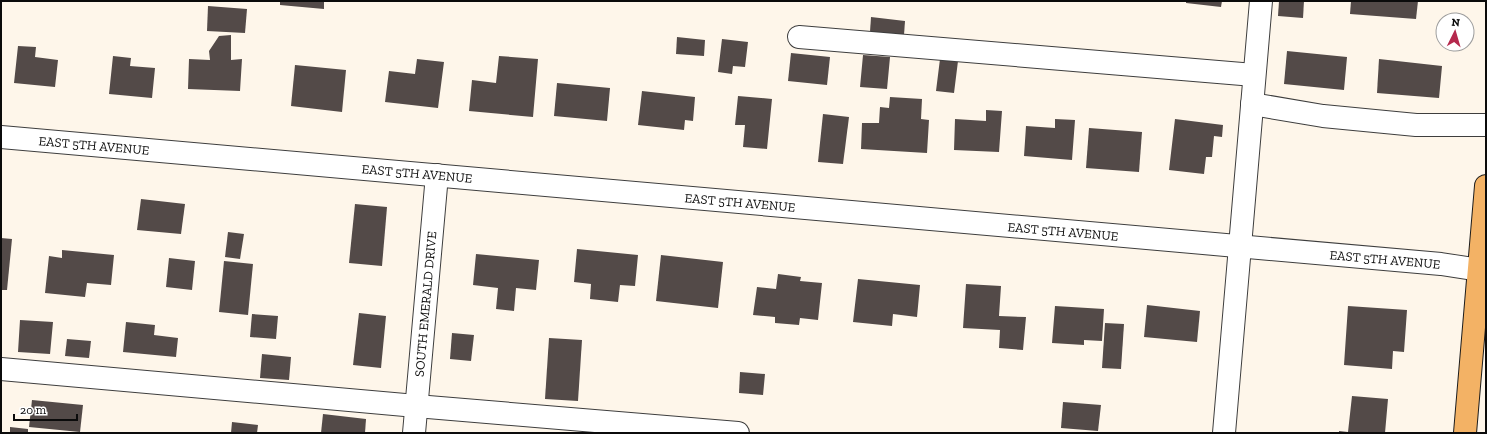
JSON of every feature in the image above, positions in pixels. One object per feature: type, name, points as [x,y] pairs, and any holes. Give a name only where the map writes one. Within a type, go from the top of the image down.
[{"type":"main road","points":[[1465,433],[1482,270],[1486,186]]},
{"type":"street","points":[[1224,433],[1261,1]]},
{"type":"street","points":[[799,37],[1254,75]]},
{"type":"street","points":[[1252,104],[1323,116],[1416,125],[1486,125]]},
{"type":"street","name":"EAST 5TH AVENUE","points":[[1,137],[1441,264],[1482,270]]},
{"type":"street","name":"SOUTH EMERALD DRIVE","points":[[414,433],[437,175]]},
{"type":"street","points":[[1,369],[738,433]]},
{"type":"building","points":[[280,1],[324,1],[324,9],[280,5]]},
{"type":"building","points":[[1186,1],[1222,1],[1221,7],[1186,3]]},
{"type":"building","points":[[1279,1],[1304,1],[1303,18],[1278,16]]},
{"type":"building","points":[[1351,1],[1418,1],[1416,19],[1350,14]]},
{"type":"building","points":[[208,6],[247,9],[245,33],[207,31]]},
{"type":"building","points":[[871,17],[905,21],[904,35],[870,32]]},
{"type":"building","points":[[231,35],[231,60],[242,59],[240,91],[188,89],[189,59],[210,60],[209,51],[219,36]]},
{"type":"building","points":[[677,37],[705,40],[704,56],[676,54]]},
{"type":"building","points":[[722,39],[748,42],[745,67],[733,66],[732,74],[718,72]]},
{"type":"building","points":[[18,46],[36,47],[35,57],[58,60],[55,87],[14,83]]},
{"type":"building","points":[[1287,51],[1347,57],[1344,90],[1284,84]]},
{"type":"building","points":[[791,53],[830,57],[827,85],[788,81]]},
{"type":"building","points":[[863,55],[890,57],[887,89],[860,87]]},
{"type":"building","points":[[113,56],[131,58],[130,66],[155,68],[152,98],[109,94]]},
{"type":"building","points":[[499,56],[538,59],[533,117],[469,111],[472,80],[496,83]]},
{"type":"building","points":[[417,59],[444,62],[438,108],[385,102],[389,71],[415,74]]},
{"type":"building","points":[[940,59],[958,61],[954,93],[936,91]]},
{"type":"building","points":[[1379,59],[1442,66],[1439,98],[1377,93]]},
{"type":"building","points":[[295,65],[346,70],[342,112],[291,106]]},
{"type":"building","points":[[557,83],[610,88],[607,121],[554,116]]},
{"type":"building","points":[[642,91],[695,97],[693,121],[685,120],[684,130],[638,125]]},
{"type":"building","points":[[738,96],[772,99],[767,149],[743,147],[745,125],[735,125]]},
{"type":"building","points":[[890,97],[922,99],[921,119],[929,120],[927,153],[861,149],[862,123],[879,123],[880,107],[889,108]]},
{"type":"building","points":[[986,110],[1002,111],[999,152],[954,150],[955,119],[986,121]]},
{"type":"building","points":[[823,114],[849,117],[843,164],[818,162]]},
{"type":"building","points":[[1055,119],[1075,120],[1072,160],[1024,156],[1026,126],[1055,128]]},
{"type":"building","points":[[1175,119],[1223,125],[1222,137],[1214,136],[1212,157],[1206,157],[1204,174],[1169,170]]},
{"type":"building","points":[[1089,128],[1142,132],[1139,172],[1086,168]]},
{"type":"building","points":[[141,199],[185,204],[181,234],[137,230]]},
{"type":"building","points":[[355,204],[387,207],[382,266],[349,263]]},
{"type":"building","points":[[228,232],[244,234],[240,259],[225,257]]},
{"type":"building","points":[[1,238],[12,239],[7,290],[1,290]]},
{"type":"building","points":[[577,249],[638,255],[635,286],[620,285],[618,302],[590,299],[591,284],[574,282]]},
{"type":"building","points":[[62,250],[114,255],[111,285],[87,283],[85,297],[45,293],[49,256],[62,258]]},
{"type":"building","points":[[476,254],[539,260],[536,290],[516,288],[514,311],[496,309],[498,288],[473,285]]},
{"type":"building","points":[[661,255],[723,262],[718,308],[656,301]]},
{"type":"building","points":[[169,258],[195,261],[192,290],[166,287]]},
{"type":"building","points":[[224,261],[253,264],[248,315],[219,312]]},
{"type":"building","points":[[778,274],[801,277],[800,281],[822,283],[818,320],[800,318],[799,325],[775,323],[775,317],[753,315],[757,287],[776,289]]},
{"type":"building","points":[[858,279],[920,285],[917,317],[893,314],[892,326],[853,322]]},
{"type":"building","points":[[966,284],[1001,286],[999,316],[1026,317],[1023,350],[999,348],[1000,330],[963,328]]},
{"type":"building","points":[[1147,305],[1200,311],[1197,342],[1144,337]]},
{"type":"building","points":[[1055,306],[1104,309],[1102,341],[1084,340],[1084,345],[1052,343]]},
{"type":"building","points":[[1348,306],[1407,310],[1404,352],[1393,351],[1392,369],[1344,365]]},
{"type":"building","points":[[359,313],[386,316],[381,368],[353,365]]},
{"type":"building","points":[[252,314],[278,316],[276,339],[250,337]]},
{"type":"building","points":[[20,320],[53,322],[50,354],[18,352]]},
{"type":"building","points":[[126,322],[155,325],[154,335],[178,338],[176,357],[123,352]]},
{"type":"building","points":[[1105,323],[1124,324],[1121,369],[1102,368]]},
{"type":"building","points":[[452,333],[474,335],[471,361],[450,359]]},
{"type":"building","points":[[549,338],[582,340],[578,401],[545,399]]},
{"type":"building","points":[[67,339],[91,341],[89,358],[65,356]]},
{"type":"building","points":[[262,354],[291,357],[289,380],[260,378]]},
{"type":"building","points":[[740,372],[765,374],[763,395],[739,393]]},
{"type":"building","points":[[1352,396],[1388,399],[1385,433],[1339,433],[1339,431],[1348,432]]},
{"type":"building","points":[[32,400],[83,405],[80,432],[29,427]]},
{"type":"building","points":[[1063,402],[1101,405],[1098,431],[1061,428]]},
{"type":"building","points":[[323,414],[366,419],[365,433],[321,433]]},
{"type":"building","points":[[232,422],[258,425],[257,433],[231,433]]},
{"type":"building","points":[[10,427],[28,429],[28,433],[10,433]]}]
